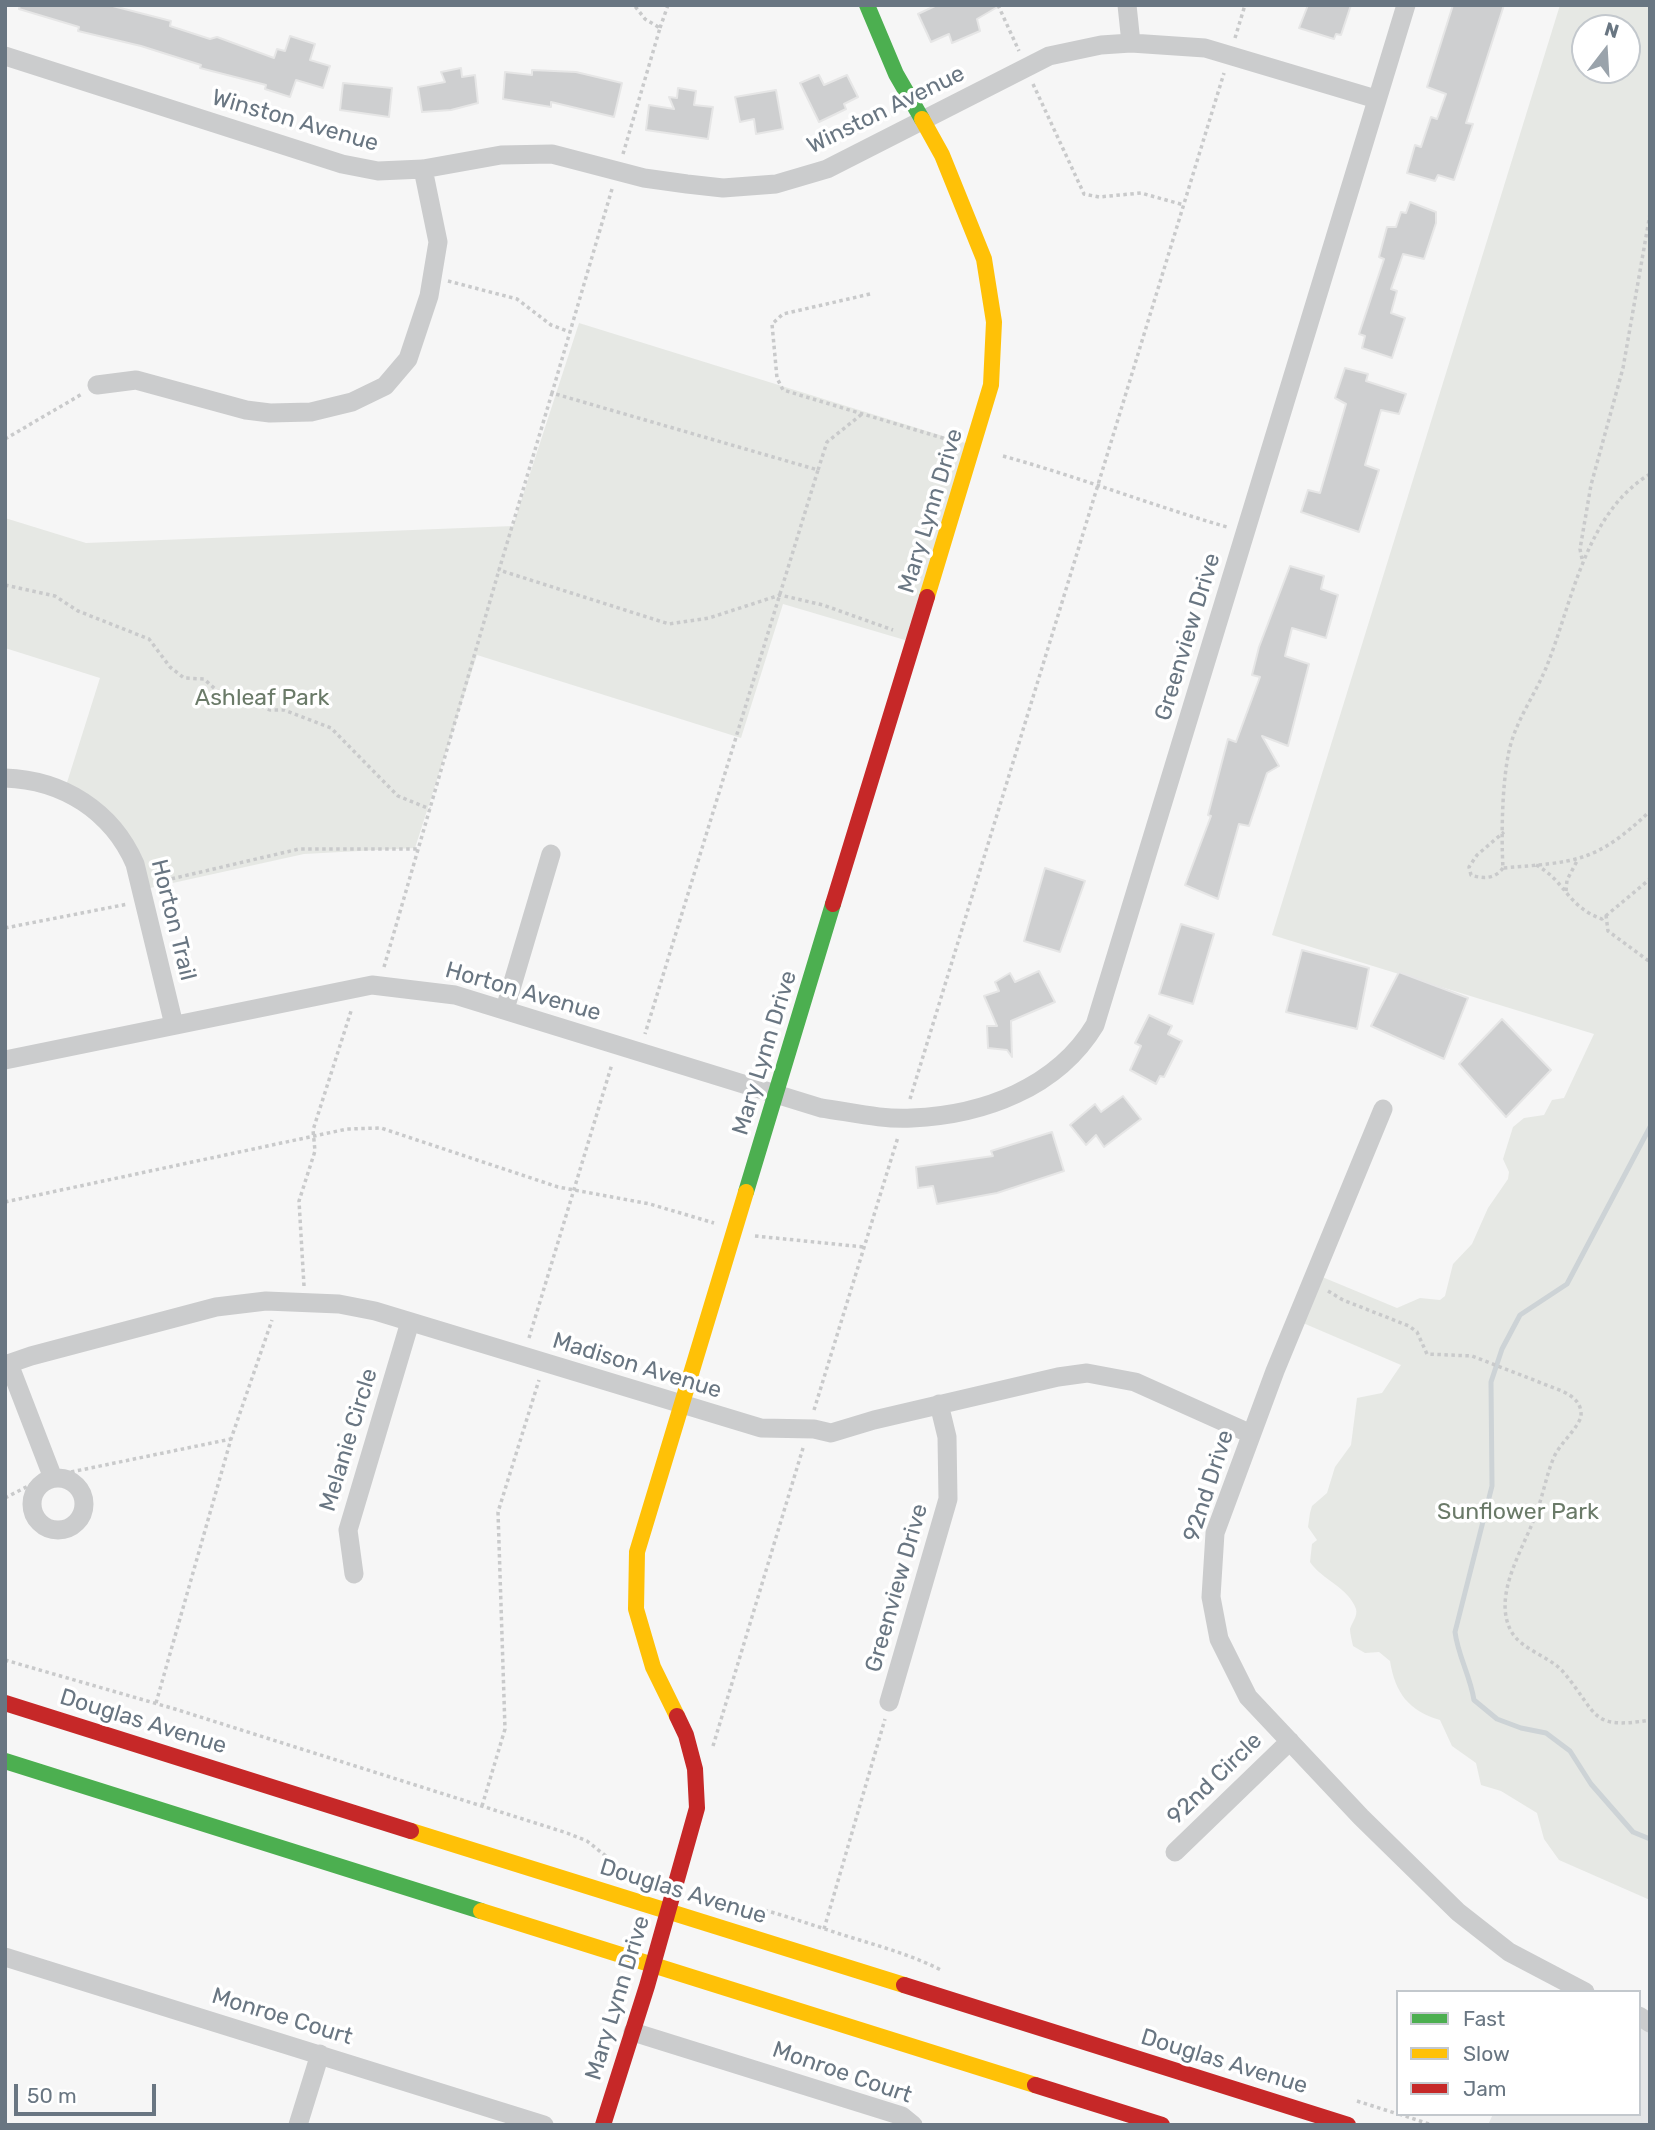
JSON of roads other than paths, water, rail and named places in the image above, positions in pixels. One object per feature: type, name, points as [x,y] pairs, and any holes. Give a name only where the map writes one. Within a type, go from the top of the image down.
[{"type":"main road","name":"Mary Lynn Drive","points":[[603,2125],[653,1965],[697,1808],[695,1769],[686,1735],[653,1667],[636,1609],[637,1552],[991,385],[994,322],[984,259],[971,221],[942,155],[896,74],[867,5]]},
{"type":"main road","name":"Douglas Avenue","points":[[5,1703],[1348,2125]]},
{"type":"main road","points":[[5,1761],[1162,2125]]},
{"type":"street","points":[[1127,5],[1131,43]]},
{"type":"street","name":"Greenview Drive","points":[[858,1113],[904,1118],[961,1113],[1010,1097],[1068,1062],[1095,1025],[1406,5]]},
{"type":"street","name":"Winston Avenue","points":[[5,56],[342,164],[378,171],[423,169],[502,155],[552,154],[618,169],[644,178],[723,188],[776,184],[827,169],[1049,57],[1101,45],[1170,43],[1230,54],[1376,99]]},
{"type":"street","points":[[97,386],[136,380],[246,410],[270,413],[312,412],[352,402],[385,386],[408,359],[429,296],[438,242],[423,169]]},
{"type":"street","name":"Horton Trail","points":[[5,778],[21,778],[64,792],[94,808],[125,842],[142,895],[174,1025]]},
{"type":"street","points":[[505,1009],[551,854]]},
{"type":"street","name":"Horton Avenue","points":[[5,1060],[368,986],[455,995],[821,1108],[858,1113]]},
{"type":"street","name":"92nd Drive","points":[[1383,1109],[1251,1434],[1215,1533],[1211,1597],[1219,1639],[1236,1679],[1248,1697],[1458,1912],[1509,1952],[1581,1990]]},
{"type":"street","name":"Madison Avenue","points":[[7,1364],[216,1307],[265,1301],[305,1301],[363,1308],[761,1428],[808,1429],[831,1433],[939,1404],[1087,1373],[1135,1382],[1251,1434]]},
{"type":"street","name":"Melanie Circle","points":[[354,1574],[348,1530],[410,1322]]},
{"type":"street","points":[[7,1364],[52,1476]]},
{"type":"street","name":"Greenview Drive","points":[[889,1702],[948,1499],[947,1437],[939,1404]]},
{"type":"street","name":"92nd Circle","points":[[1174,1852],[1290,1741]]},
{"type":"street","name":"Monroe Court","points":[[5,1957],[544,2125]]},
{"type":"street","name":"Monroe Court","points":[[633,2032],[902,2116],[913,2125]]},
{"type":"street","points":[[298,2125],[320,2054]]},
{"type":"waterway","points":[[1650,1127],[1567,1284],[1520,1315],[1502,1349],[1491,1382],[1492,1486],[1455,1632],[1474,1700],[1497,1719],[1546,1733],[1570,1751],[1591,1784],[1633,1832],[1650,1839]]},
{"type":"park label","name":"Ashleaf Park","points":[[262,698]]},
{"type":"park label","name":"Sunflower Park","points":[[1518,1512]]}]
